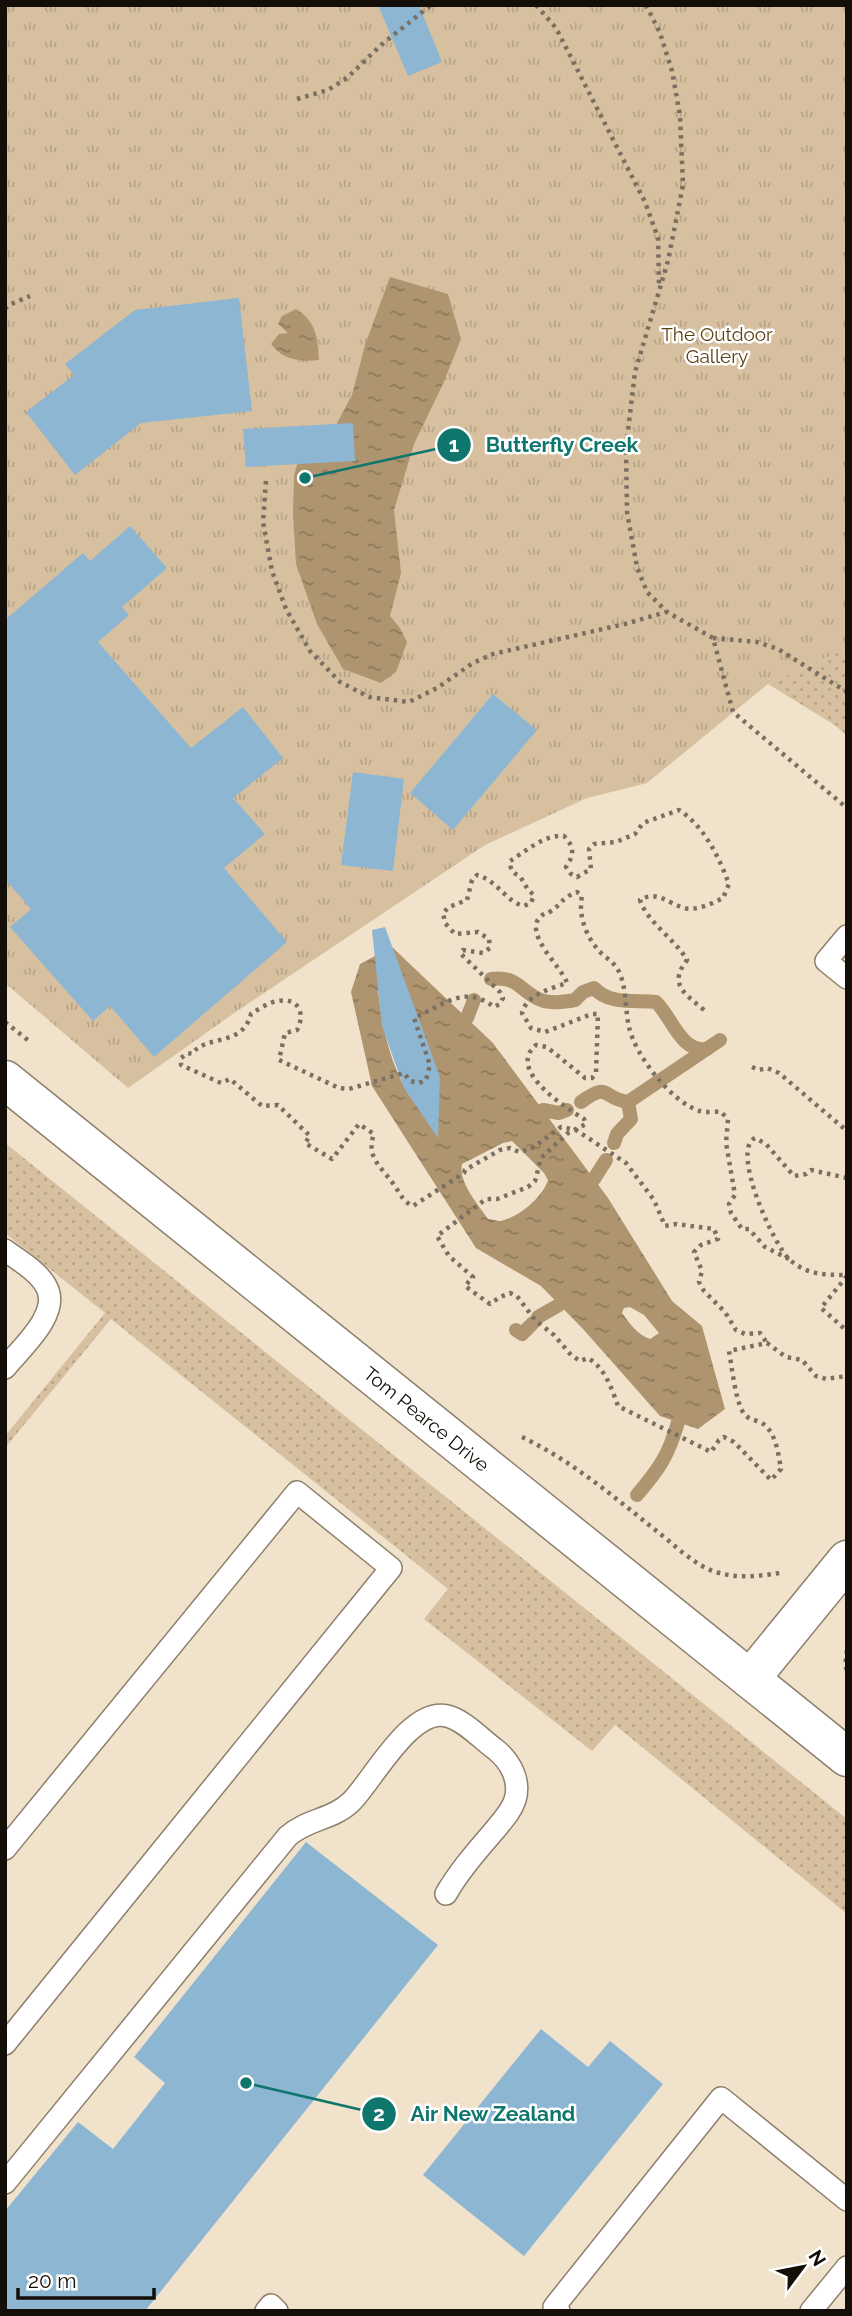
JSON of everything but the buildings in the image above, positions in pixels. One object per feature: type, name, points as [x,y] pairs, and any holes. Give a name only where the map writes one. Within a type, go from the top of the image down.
[{"type":"main road","name":"Tom Pearce Drive","points":[[5,1080],[847,1757]]},
{"type":"main road","points":[[750,1679],[847,1560]]},
{"type":"lane","points":[[847,936],[826,961],[847,978]]},
{"type":"lane","points":[[5,1250],[46,1285],[51,1303],[44,1320],[5,1368]]},
{"type":"lane","points":[[5,1849],[298,1492],[391,1568],[5,2044]]},
{"type":"lane","points":[[5,2183],[288,1836],[300,1826],[338,1812],[351,1801],[410,1728],[427,1717],[437,1715],[457,1720],[504,1756],[516,1778],[517,1791],[509,1812],[454,1880],[446,1894]]},
{"type":"lane","points":[[559,2311],[554,2306],[721,2098],[847,2200]]},
{"type":"lane","points":[[811,2311],[847,2267]]},
{"type":"lane","points":[[266,2311],[271,2305],[277,2311]]},
{"type":"path","points":[[297,99],[328,90],[347,78],[380,46],[431,5]]},
{"type":"path","points":[[536,5],[556,28],[645,202],[658,238],[659,290]]},
{"type":"path","points":[[646,5],[660,33],[672,71],[680,116],[683,185],[668,261],[635,372],[626,447],[627,512],[636,567],[647,592],[667,612],[713,638],[757,642],[778,649],[847,692]]},
{"type":"path","points":[[5,309],[30,296]]},
{"type":"path","points":[[266,481],[264,522],[272,571],[286,609],[310,651],[340,682],[369,697],[409,702],[437,688],[473,663],[493,654],[667,612]]},
{"type":"path","points":[[713,638],[733,712],[847,808]]},
{"type":"path","points":[[704,1010],[688,999],[681,988],[678,977],[687,960],[682,951],[649,915],[640,900],[646,896],[657,896],[684,908],[697,908],[723,898],[729,884],[714,850],[703,833],[679,810],[643,823],[635,834],[616,842],[594,844],[589,849],[591,869],[577,877],[566,867],[573,853],[572,844],[564,836],[554,835],[542,840],[510,860],[514,874],[520,876],[534,895],[531,903],[524,906],[516,904],[485,877],[477,875],[472,880],[467,900],[449,907],[443,913],[445,923],[455,934],[478,932],[489,939],[490,948],[483,953],[463,950],[461,954],[503,998],[500,1004],[494,1007],[478,996],[460,997],[414,1018],[430,1065],[426,1080],[419,1083],[410,1081],[404,1073],[349,1089],[339,1088],[279,1060],[285,1033],[297,1030],[302,1020],[300,1010],[293,1002],[275,1001],[251,1014],[250,1021],[236,1034],[225,1040],[205,1044],[192,1054],[188,1053],[181,1058],[181,1065],[222,1083],[230,1079],[262,1106],[278,1105],[310,1136],[306,1143],[332,1159],[359,1124],[374,1135],[371,1143],[379,1170],[392,1182],[406,1203],[413,1206],[464,1174],[465,1170],[500,1150],[510,1148],[519,1152],[531,1149],[561,1127],[576,1130],[626,1163],[654,1200],[665,1226],[676,1224],[714,1229],[718,1239],[701,1245],[694,1252],[702,1270],[699,1282],[704,1291],[725,1312],[736,1330],[745,1334],[760,1333],[767,1343],[786,1357],[802,1360],[816,1376],[826,1379],[847,1376]]},
{"type":"path","points":[[767,1343],[729,1352],[741,1409],[749,1419],[761,1423],[769,1431],[778,1448],[781,1469],[771,1480],[734,1442],[724,1437],[711,1452],[618,1406],[611,1385],[595,1362],[588,1358],[580,1361],[570,1355],[563,1342],[535,1320],[517,1296],[510,1293],[490,1304],[465,1286],[472,1277],[449,1256],[437,1236],[486,1199],[497,1199],[536,1181],[541,1158],[568,1133],[586,1124],[584,1119],[560,1104],[535,1080],[528,1069],[529,1051],[536,1045],[547,1047],[585,1079],[592,1078],[596,1073],[598,1014],[545,1032],[536,1031],[522,1013],[523,1008],[539,993],[567,983],[565,975],[550,959],[537,933],[536,924],[539,917],[552,911],[559,901],[577,892],[582,896],[585,930],[601,953],[612,961],[620,973],[632,1039],[643,1059],[677,1100],[701,1112],[721,1112],[729,1119],[726,1143],[735,1195],[729,1204],[741,1229],[749,1229],[765,1247],[802,1269],[847,1276]]},
{"type":"path","points":[[5,1022],[34,1045]]},
{"type":"path","points":[[752,1067],[759,1070],[768,1068],[779,1073],[847,1130]]},
{"type":"path","points":[[789,1259],[778,1245],[747,1170],[746,1148],[750,1140],[755,1138],[766,1144],[794,1176],[806,1174],[811,1170],[847,1178]]},
{"type":"path","points":[[847,1276],[821,1308],[847,1331]]},
{"type":"path","points":[[518,1435],[544,1448],[587,1476],[691,1558],[715,1572],[754,1577],[782,1573],[814,1601]]},
{"type":"path","points":[[847,1650],[847,1670]]},
{"type":"green space","name":"The Outdoor Gallery","points":[[5,5],[847,5],[847,648],[768,684],[647,783],[587,798],[485,845],[240,1009],[128,1088],[5,983]]},
{"type":"green space","points":[[847,648],[847,735],[768,684]]},
{"type":"green space","points":[[5,1143],[847,1819],[847,1914],[615,1725],[592,1751],[424,1619],[448,1589],[111,1319],[5,1448],[5,1436],[105,1313],[5,1233]]},
{"type":"water","points":[[390,277],[448,294],[461,339],[414,444],[394,510],[401,573],[390,616],[407,642],[396,672],[381,683],[343,669],[317,624],[296,564],[293,514],[294,476],[302,446],[336,425],[352,395],[365,345]]},
{"type":"water","points":[[296,309],[308,319],[315,331],[319,360],[292,359],[281,354],[271,344],[279,334],[288,333],[278,324],[282,316]]},
{"type":"water","points":[[392,947],[493,1043],[608,1198],[672,1301],[702,1326],[725,1409],[698,1429],[660,1416],[541,1286],[476,1248],[372,1086],[351,992],[360,964]],"holes":[[[399,980],[413,1101],[399,1076],[389,1048],[378,990]],[[512,1141],[548,1180],[529,1206],[500,1221],[488,1219],[470,1193],[463,1178],[462,1164]],[[630,1307],[644,1315],[659,1333],[650,1339],[641,1334],[622,1313],[624,1308]]]},
{"type":"waterway","points":[[491,979],[507,979],[534,997],[549,1002],[575,1000],[583,992],[594,988],[615,999],[656,1002],[683,1039],[690,1045],[707,1049]]},
{"type":"waterway","points":[[467,1018],[474,1000]]},
{"type":"waterway","points":[[614,1143],[617,1134],[631,1119],[628,1102],[720,1040]]},
{"type":"waterway","points":[[581,1102],[601,1092],[628,1102]]},
{"type":"waterway","points":[[543,1110],[559,1113],[567,1110]]},
{"type":"waterway","points":[[594,1179],[606,1160]]},
{"type":"waterway","points":[[538,1317],[559,1305]]},
{"type":"waterway","points":[[516,1330],[522,1334],[533,1323]]},
{"type":"waterway","points":[[637,1495],[662,1461],[678,1422]]},
{"type":"place","name":"Butterfly Creek","points":[[305,478]]},
{"type":"place","name":"Air New Zealand","points":[[246,2083]]}]
